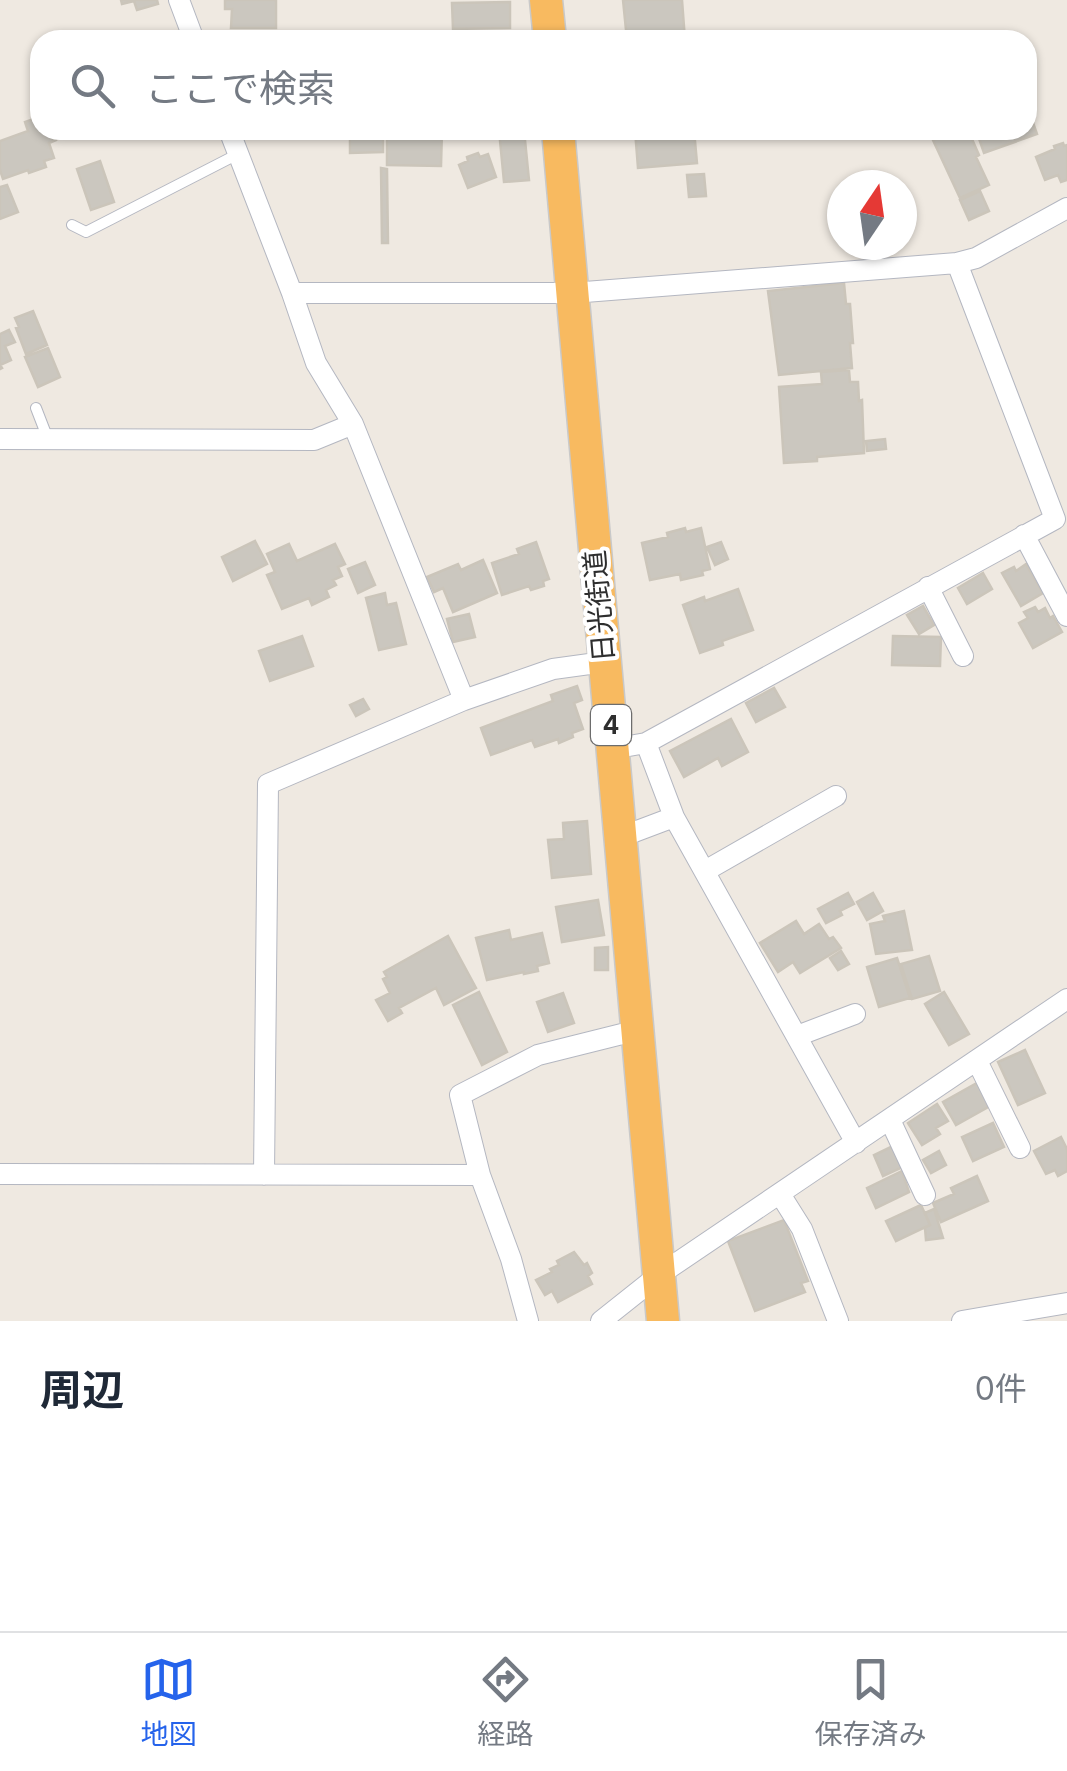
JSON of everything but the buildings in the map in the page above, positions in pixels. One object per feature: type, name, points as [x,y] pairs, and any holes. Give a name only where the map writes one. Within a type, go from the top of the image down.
[{"type":"highway","points":[[546,0],[549,30]]},
{"type":"highway","name":"日光街道","points":[[559,140],[663,1321]]},
{"type":"street","points":[[179,0],[190,30]]},
{"type":"street","points":[[233,140],[316,363],[353,424],[464,700]]},
{"type":"street","points":[[292,292],[572,293],[957,263],[976,258],[1067,208]]},
{"type":"street","points":[[612,748],[646,743],[1061,516],[957,263]]},
{"type":"street","points":[[0,439],[314,440],[353,424]]},
{"type":"street","points":[[1024,536],[1067,616]]},
{"type":"street","points":[[928,587],[963,656]]},
{"type":"street","points":[[264,1175],[268,784],[464,700],[553,670],[604,662]]},
{"type":"street","points":[[646,743],[674,816],[856,1143]]},
{"type":"street","points":[[705,871],[836,796]]},
{"type":"street","points":[[621,837],[674,816]]},
{"type":"street","points":[[601,1321],[659,1275],[1067,999]]},
{"type":"street","points":[[796,1036],[855,1014]]},
{"type":"street","points":[[528,1321],[511,1259],[480,1175],[460,1095],[538,1055],[638,1030]]},
{"type":"street","points":[[977,1060],[1020,1148]]},
{"type":"street","points":[[890,1120],[925,1196]]},
{"type":"street","points":[[0,1174],[480,1175]]},
{"type":"street","points":[[780,1194],[802,1229],[838,1321]]},
{"type":"street","points":[[962,1321],[1067,1303]]},
{"type":"lane","points":[[72,225],[86,232],[238,154]]},
{"type":"lane","points":[[36,408],[48,439]]}]
